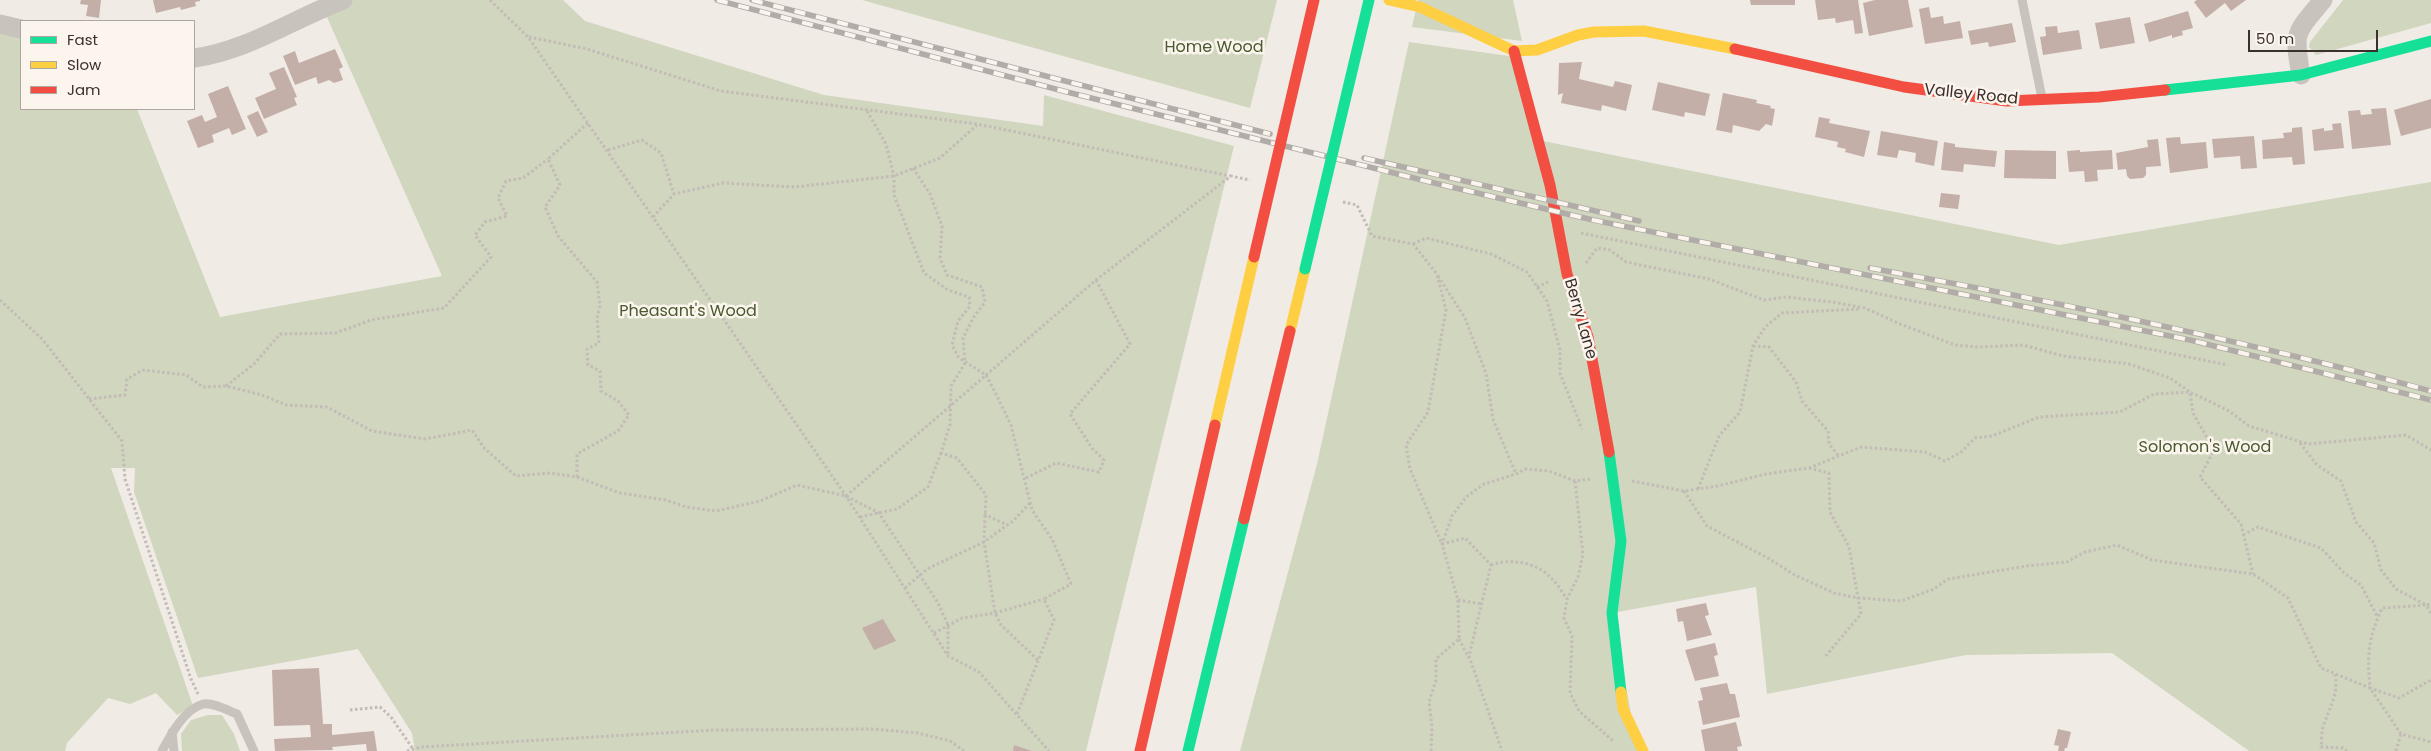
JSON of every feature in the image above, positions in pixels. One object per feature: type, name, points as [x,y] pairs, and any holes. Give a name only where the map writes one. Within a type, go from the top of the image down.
[{"type":"main road","points":[[1140,751],[1314,0]]},
{"type":"main road","points":[[1188,751],[1369,0]]},
{"type":"main road","points":[[1389,0],[1420,7],[1514,50]]},
{"type":"main road","name":"Valley Road","points":[[1514,50],[1537,50],[1578,35],[1594,32],[1644,31],[1708,43],[1904,87],[1972,98],[2042,100],[2100,97],[2301,75],[2431,42]]},
{"type":"main road","name":"Berry Lane","points":[[1514,50],[1550,184],[1567,274],[1588,337],[1621,541],[1612,613],[1623,709],[1643,751]]},
{"type":"street","points":[[195,58],[240,48],[315,11],[343,0]]},
{"type":"street","points":[[2301,75],[2296,48],[2296,36],[2323,0]]},
{"type":"street","points":[[0,24],[20,29]]},
{"type":"lane","points":[[2022,0],[2042,100]]},
{"type":"lane","points":[[162,751],[172,732],[190,712],[203,704],[219,706],[237,714],[254,751]]},
{"type":"lane","points":[[172,732],[174,751]]},
{"type":"path","points":[[490,0],[528,37],[607,150],[846,496],[948,656],[979,672],[1049,751]]},
{"type":"path","points":[[528,37],[587,48],[721,91],[977,124],[1260,183]]},
{"type":"path","points":[[867,110],[886,144],[894,176],[894,195],[924,273],[948,290],[969,297],[970,306],[958,322],[952,345],[959,358],[986,375],[1011,426],[1026,478],[1032,510],[1052,539],[1071,584],[1044,599],[995,613],[962,618],[934,633]]},
{"type":"path","points":[[226,386],[254,364],[280,334],[336,333],[371,320],[444,308],[491,257],[475,235],[484,222],[507,216],[498,198],[506,181],[523,178],[548,159],[588,123]]},
{"type":"path","points":[[653,217],[674,194],[723,183],[794,187],[894,176],[940,158],[977,124]]},
{"type":"path","points":[[607,150],[642,140],[661,153],[674,194]]},
{"type":"path","points":[[548,159],[560,185],[545,206],[558,236],[597,282],[600,306],[597,318],[599,344],[587,349],[588,364],[600,371],[601,391],[618,401],[629,415],[618,431],[577,454],[577,477]]},
{"type":"path","points":[[860,517],[897,509],[928,487],[950,425],[951,386],[965,362],[963,338],[973,318],[985,302],[982,287],[947,275],[940,258],[942,226],[930,194],[913,168]]},
{"type":"path","points":[[846,496],[1096,280],[1231,176]]},
{"type":"path","points":[[1337,201],[1357,205],[1372,236],[1413,244],[1426,238],[1491,254],[1527,272],[1547,301],[1560,350],[1560,373],[1584,434]]},
{"type":"path","points":[[1558,228],[2228,365]]},
{"type":"path","points":[[1413,244],[1436,274],[1465,318],[1486,373],[1493,419],[1516,474]]},
{"type":"path","points":[[1585,264],[1597,248],[1610,250],[1626,262],[1709,279],[1764,300],[1786,297],[1865,308],[1955,345],[1979,348],[2023,346],[2063,356],[2129,364],[2170,378],[2190,392],[2229,411],[2249,426],[2308,444],[2406,435],[2431,450]]},
{"type":"path","points":[[1436,274],[1446,310],[1428,412],[1406,445],[1410,468],[1442,544],[1458,600],[1459,639],[1471,663]]},
{"type":"path","points":[[1026,478],[1056,463],[1099,472],[1104,460],[1092,448],[1070,414],[1130,344],[1096,280]]},
{"type":"path","points":[[0,300],[43,340],[122,441],[125,479],[138,522],[191,679],[203,704]]},
{"type":"path","points":[[1698,489],[1718,436],[1740,412],[1753,346],[1765,327],[1782,313],[1865,308]]},
{"type":"path","points":[[1753,346],[1769,347],[1796,382],[1802,401],[1828,431],[1829,444],[1839,456]]},
{"type":"path","points":[[89,400],[125,395],[127,379],[142,370],[186,375],[202,387],[226,386],[262,395],[286,405],[327,407],[372,431],[425,439],[472,430],[484,448],[516,476],[550,473],[577,477],[620,493],[666,500],[686,507],[716,511],[760,501],[797,485],[846,496],[879,513],[918,576],[938,603],[948,625],[948,656]]},
{"type":"path","points":[[1442,544],[1452,516],[1466,497],[1484,484],[1516,474],[1525,468],[1549,470],[1575,481],[1612,477],[1684,491],[1766,474],[1809,468],[1861,446],[1925,452],[1945,461],[1961,452],[1975,438],[1992,436],[2039,417],[2120,412],[2154,394],[2190,392]]},
{"type":"path","points":[[2190,392],[2193,413],[2214,450],[2200,477],[2241,524],[2253,574]]},
{"type":"path","points":[[2299,441],[2317,465],[2341,481],[2356,522],[2374,543],[2381,570],[2396,589],[2426,605],[2431,613]]},
{"type":"path","points":[[941,453],[957,458],[986,495],[984,542],[995,613],[1001,625],[1038,660]]},
{"type":"path","points":[[1809,468],[1829,473],[1830,512],[1849,546],[1861,614],[1824,658]]},
{"type":"path","points":[[1575,481],[1583,554],[1578,577],[1567,599],[1564,618],[1572,636],[1570,693],[1578,711],[1613,741],[1615,746]]},
{"type":"path","points":[[1684,491],[1707,526],[1768,558],[1793,574],[1834,593],[1858,598],[1901,601],[1934,589],[1948,579],[2027,566],[2067,562],[2085,552],[2117,545],[2152,560],[2253,574],[2288,598],[2320,668],[2399,698],[2431,680]]},
{"type":"path","points":[[905,588],[927,569],[984,542],[1007,525],[1031,502]]},
{"type":"path","points":[[984,514],[1007,525]]},
{"type":"path","points":[[2243,535],[2258,528],[2320,548],[2344,573],[2361,585],[2378,617]]},
{"type":"path","points":[[1442,544],[1465,538],[1491,565]]},
{"type":"path","points":[[1491,565],[1502,561],[1525,563],[1549,575],[1567,599]]},
{"type":"path","points":[[1491,565],[1469,656],[1502,751]]},
{"type":"path","points":[[1017,714],[1054,620],[1044,599]]},
{"type":"path","points":[[1458,600],[1482,604]]},
{"type":"path","points":[[2431,604],[2382,608],[2371,633],[2369,651],[2370,688],[2401,734],[2431,742]]},
{"type":"path","points":[[1430,751],[1432,727],[1429,702],[1436,680],[1436,659],[1459,639]]},
{"type":"path","points":[[2335,674],[2337,685],[2334,703],[2323,729],[2321,747],[2343,748],[2346,751]]},
{"type":"path","points":[[350,710],[380,707],[391,717],[414,750]]},
{"type":"path","points":[[408,751],[431,746],[715,730],[872,729],[918,733],[950,742],[964,751]]},
{"type":"path","points":[[2396,751],[2401,734]]},
{"type":"green space","name":"Pheasant's Wood","points":[[331,0],[563,0],[585,21],[824,95],[1043,126],[1044,95],[1234,146],[1086,751],[1021,751],[1015,745],[1013,751],[415,751],[412,733],[358,649],[198,678],[134,492],[135,468],[111,468],[193,706],[177,715],[156,693],[130,704],[108,698],[67,743],[65,751],[0,751],[0,32],[20,38],[20,110],[137,110],[220,317],[442,276],[326,15]]},
{"type":"green space","name":"Home Wood","points":[[862,0],[1277,0],[1250,108]]},
{"type":"green space","points":[[1418,0],[1513,0],[1522,41],[1412,27]]},
{"type":"green space","points":[[2343,0],[2431,0],[2431,23],[2316,55],[2309,47],[2310,42]]},
{"type":"green space","name":"Solomon's Wood","points":[[1409,42],[1516,57],[1538,140],[2059,245],[2431,182],[2431,751],[2249,751],[2112,653],[1966,655],[1767,694],[1756,587],[1612,613],[1638,751],[1240,751],[1317,464]]},
{"type":"green space","points":[[208,715],[222,715],[234,734],[240,751],[182,751],[181,734],[191,720]]},
{"type":"building","points":[[81,0],[101,0],[99,18],[86,16],[88,5],[80,4]]},
{"type":"building","points":[[153,0],[200,1],[195,2],[196,6],[181,10],[180,7],[156,13]]},
{"type":"building","points":[[1750,0],[1795,0],[1795,5],[1751,5]]},
{"type":"building","points":[[1815,0],[1858,0],[1863,33],[1855,34],[1853,20],[1836,23],[1835,18],[1818,20]]},
{"type":"building","points":[[1875,0],[1908,0],[1913,27],[1869,36],[1863,3]]},
{"type":"building","points":[[2197,0],[2246,0],[2231,11],[2225,3],[2206,18],[2194,2]]},
{"type":"building","points":[[1929,7],[1931,18],[1943,16],[1944,24],[1960,21],[1963,38],[1925,44],[1919,9]]},
{"type":"building","points":[[2188,11],[2193,28],[2182,31],[2183,35],[2172,38],[2172,35],[2149,42],[2144,24]]},
{"type":"building","points":[[2130,17],[2135,43],[2100,49],[2095,23]]},
{"type":"building","points":[[2012,23],[2016,42],[1989,47],[1988,42],[1971,45],[1968,31]]},
{"type":"building","points":[[2057,26],[2058,33],[2079,30],[2082,49],[2043,55],[2040,37],[2046,36],[2045,27]]},
{"type":"building","points":[[335,49],[343,67],[339,69],[343,80],[334,83],[329,80],[318,84],[316,77],[295,85],[283,56],[295,51],[299,63]]},
{"type":"building","points":[[1582,62],[1579,79],[1613,87],[1615,81],[1632,85],[1626,111],[1602,105],[1601,111],[1561,103],[1563,93],[1558,95],[1559,63]]},
{"type":"building","points":[[284,67],[297,97],[294,98],[297,105],[264,119],[255,98],[276,89],[269,73]]},
{"type":"building","points":[[1658,82],[1710,94],[1705,116],[1685,112],[1684,117],[1652,110]]},
{"type":"building","points":[[228,86],[246,129],[232,135],[229,128],[212,135],[214,142],[198,148],[187,121],[202,115],[205,122],[217,117],[208,94]]},
{"type":"building","points":[[1723,93],[1757,100],[1756,103],[1771,106],[1770,108],[1775,109],[1772,126],[1766,124],[1759,131],[1733,125],[1732,133],[1716,130]]},
{"type":"building","points":[[2431,99],[2431,128],[2401,136],[2394,110]]},
{"type":"building","points":[[2386,108],[2391,145],[2352,149],[2348,111],[2360,110],[2361,115],[2372,114],[2371,109]]},
{"type":"building","points":[[258,111],[268,132],[257,137],[247,116]]},
{"type":"building","points":[[1819,117],[1830,119],[1829,123],[1870,131],[1864,157],[1845,152],[1846,149],[1837,147],[1838,142],[1815,137]]},
{"type":"building","points":[[2341,123],[2344,148],[2314,151],[2312,130],[2324,128],[2324,131],[2333,130],[2332,124]]},
{"type":"building","points":[[2302,127],[2305,164],[2293,165],[2292,157],[2263,159],[2262,140],[2284,138],[2283,133],[2292,132],[2292,128]]},
{"type":"building","points":[[1881,131],[1938,141],[1934,166],[1915,162],[1916,153],[1899,150],[1897,158],[1877,155]]},
{"type":"building","points":[[2254,136],[2257,168],[2241,169],[2240,156],[2214,158],[2212,139]]},
{"type":"building","points":[[2180,137],[2181,144],[2206,142],[2208,168],[2170,173],[2166,138]]},
{"type":"building","points":[[2158,139],[2161,166],[2146,167],[2146,175],[2143,178],[2130,179],[2127,176],[2126,169],[2118,170],[2116,153],[2148,147],[2147,140]]},
{"type":"building","points":[[1944,142],[1955,144],[1955,147],[1997,151],[1995,167],[1964,164],[1963,172],[1941,170]]},
{"type":"building","points":[[2005,150],[2056,151],[2056,179],[2004,178]]},
{"type":"building","points":[[2080,150],[2080,152],[2112,150],[2113,169],[2097,170],[2098,181],[2085,182],[2084,171],[2069,172],[2067,151]]},
{"type":"building","points":[[1941,193],[1960,195],[1958,209],[1939,207]]},
{"type":"building","points":[[1706,603],[1709,615],[1705,616],[1712,635],[1687,641],[1683,621],[1678,622],[1676,609]]},
{"type":"building","points":[[883,619],[896,641],[874,650],[862,628]]},
{"type":"building","points":[[1715,643],[1718,655],[1714,656],[1719,676],[1695,681],[1685,650]]},
{"type":"building","points":[[319,668],[323,724],[332,724],[332,735],[374,731],[377,751],[367,751],[366,744],[332,747],[333,750],[275,751],[274,739],[311,737],[310,725],[274,726],[272,670]]},
{"type":"building","points":[[1727,683],[1730,694],[1735,694],[1740,717],[1703,725],[1698,701],[1703,700],[1700,688]]},
{"type":"building","points":[[1736,722],[1742,746],[1737,747],[1738,751],[1705,751],[1701,730]]},
{"type":"building","points":[[2058,729],[2071,732],[2067,748],[2064,751],[2058,751],[2059,746],[2054,745]]},
{"type":"building","points":[[1014,745],[1032,751],[1013,751]]},
{"type":"railway","points":[[717,0],[1067,92],[1434,183],[1593,220],[2190,340],[2431,400]]},
{"type":"railway","points":[[752,0],[1270,134]]},
{"type":"railway","points":[[1364,158],[1639,221]]},
{"type":"railway","points":[[1870,268],[2222,339],[2431,391]]},
{"type":"traffic: fast","points":[[1305,269],[1369,0]]},
{"type":"traffic: fast","points":[[2165,90],[2301,75],[2431,41]]},
{"type":"traffic: fast","points":[[1609,452],[1621,541],[1612,613],[1621,692]]},
{"type":"traffic: fast","points":[[1188,751],[1244,519]]},
{"type":"traffic: slow","points":[[1389,0],[1420,7],[1514,51],[1537,50],[1578,35],[1594,32],[1644,31],[1735,49]]},
{"type":"traffic: slow","points":[[1215,425],[1254,257]]},
{"type":"traffic: slow","points":[[1290,331],[1305,269]]},
{"type":"traffic: slow","points":[[1621,692],[1623,709],[1643,751]]},
{"type":"traffic: jam","points":[[1254,257],[1314,0]]},
{"type":"traffic: jam","points":[[1735,49],[1904,87],[2007,101],[2099,97],[2165,90]]},
{"type":"traffic: jam","points":[[1514,51],[1550,185],[1567,274],[1588,337],[1609,452]]},
{"type":"traffic: jam","points":[[1244,519],[1290,331]]},
{"type":"traffic: jam","points":[[1140,751],[1215,425]]}]
